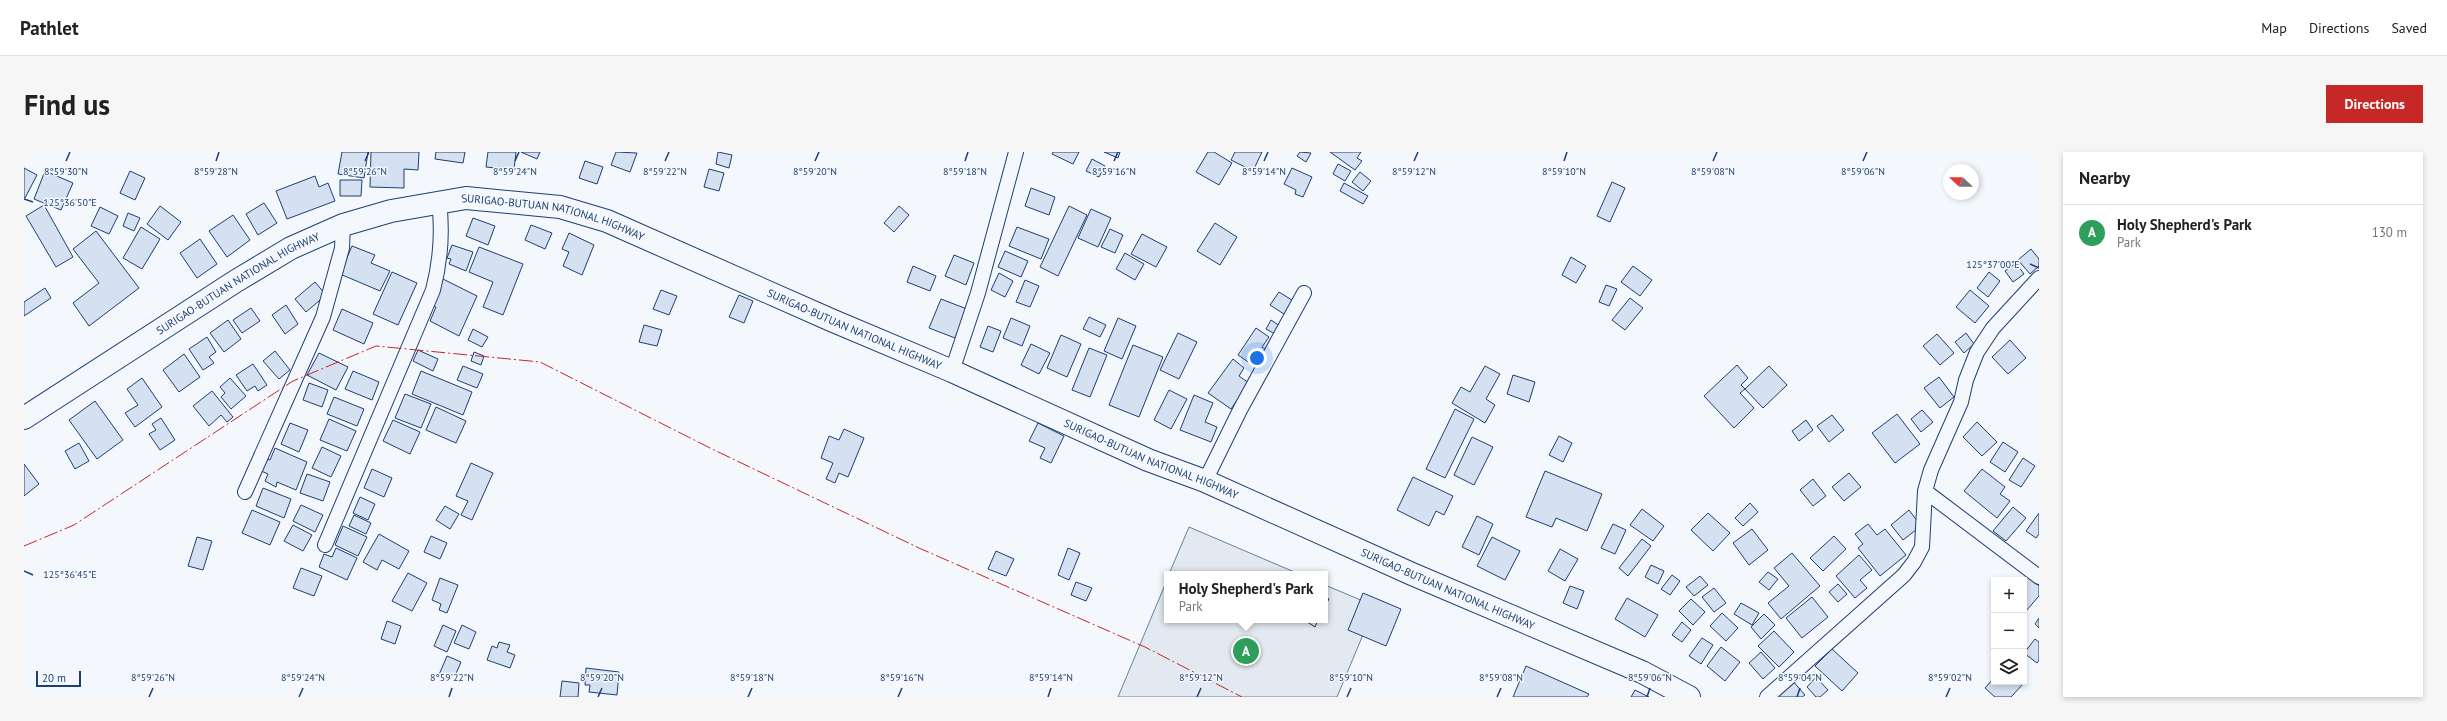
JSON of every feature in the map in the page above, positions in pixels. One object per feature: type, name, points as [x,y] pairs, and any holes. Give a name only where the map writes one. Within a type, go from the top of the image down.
[{"type":"highway","name":"SURIGAO-BUTUAN NATIONAL HIGHWAY","points":[[24,418],[290,248],[343,225],[391,211],[466,198],[516,201],[560,207],[607,221],[831,320],[952,371],[1148,460],[1205,482],[1412,574],[1642,672],[1689,697]]},
{"type":"street","points":[[952,371],[978,293],[1016,152]]},
{"type":"street","points":[[324,545],[376,421],[419,327],[433,290],[440,262],[443,230],[439,202]]},
{"type":"street","points":[[245,492],[323,317],[342,248],[343,225]]},
{"type":"street","points":[[1767,697],[1904,575],[1914,562],[1922,547],[1925,491],[1930,470],[1961,402],[1966,380],[1977,352],[1993,328],[2039,278]]},
{"type":"street","points":[[1205,482],[1240,410],[1304,293]]},
{"type":"street","points":[[1925,491],[2039,577]]},
{"type":"shaded area","points":[[1189,527],[1292,571],[1170,571]]},
{"type":"shaded area","points":[[1328,586],[1375,606],[1337,697],[1118,697],[1164,587],[1164,623],[1328,623]]},
{"type":"building","points":[[342,152],[368,152],[364,178],[338,174]]},
{"type":"building","points":[[371,152],[419,152],[418,170],[404,169],[404,188],[370,187]]},
{"type":"building","points":[[436,152],[465,152],[463,163],[435,159]]},
{"type":"building","points":[[488,152],[516,152],[514,170],[486,167]]},
{"type":"building","points":[[521,152],[540,152],[537,159]]},
{"type":"building","points":[[616,152],[637,153],[630,172],[611,165]]},
{"type":"building","points":[[718,152],[732,155],[729,168],[716,164]]},
{"type":"building","points":[[1053,152],[1079,152],[1073,164],[1052,154]]},
{"type":"building","points":[[1104,152],[1120,152],[1118,158]]},
{"type":"building","points":[[1208,152],[1214,152],[1232,163],[1219,185],[1196,172]]},
{"type":"building","points":[[1235,152],[1262,152],[1253,171],[1231,160]]},
{"type":"building","points":[[1300,152],[1311,153],[1306,162],[1297,156]]},
{"type":"building","points":[[1330,152],[1361,152],[1357,158],[1362,161],[1355,170]]},
{"type":"building","points":[[1092,159],[1105,166],[1099,177],[1086,171]]},
{"type":"building","points":[[585,161],[603,167],[597,184],[579,178]]},
{"type":"building","points":[[1338,164],[1351,171],[1345,181],[1333,174]]},
{"type":"building","points":[[24,168],[37,175],[25,198],[24,198]]},
{"type":"building","points":[[1292,168],[1312,177],[1303,197],[1295,194],[1296,190],[1284,184]]},
{"type":"building","points":[[709,169],[724,173],[719,191],[704,187]]},
{"type":"building","points":[[45,171],[73,183],[61,210],[34,199]]},
{"type":"building","points":[[130,171],[145,178],[135,200],[120,193]]},
{"type":"building","points":[[1360,172],[1371,181],[1363,191],[1352,182]]},
{"type":"building","points":[[315,176],[319,187],[328,183],[335,201],[287,219],[276,191]]},
{"type":"building","points":[[340,180],[362,180],[361,196],[340,196]]},
{"type":"building","points":[[1612,182],[1625,188],[1610,222],[1597,216]]},
{"type":"building","points":[[1344,183],[1368,196],[1363,204],[1340,191]]},
{"type":"building","points":[[1031,188],[1055,197],[1049,215],[1025,206]]},
{"type":"building","points":[[264,203],[277,223],[258,235],[246,214]]},
{"type":"building","points":[[44,205],[73,257],[56,267],[26,216]]},
{"type":"building","points":[[160,206],[181,222],[168,240],[147,224]]},
{"type":"building","points":[[899,206],[909,215],[894,232],[884,223]]},
{"type":"building","points":[[1069,206],[1087,215],[1058,276],[1040,267]]},
{"type":"building","points":[[100,207],[118,216],[109,234],[91,226]]},
{"type":"building","points":[[1091,209],[1111,218],[1098,247],[1078,238]]},
{"type":"building","points":[[128,213],[140,218],[134,231],[123,226]]},
{"type":"building","points":[[233,215],[250,240],[227,257],[209,231]]},
{"type":"building","points":[[473,218],[495,226],[488,245],[466,236]]},
{"type":"building","points":[[1215,223],[1237,237],[1220,265],[1197,251]]},
{"type":"building","points":[[531,225],[552,233],[545,249],[525,240]]},
{"type":"building","points":[[141,227],[160,239],[142,269],[123,258]]},
{"type":"building","points":[[1017,227],[1049,239],[1041,259],[1009,246]]},
{"type":"building","points":[[1110,229],[1123,235],[1115,253],[1101,247]]},
{"type":"building","points":[[96,231],[139,288],[89,326],[73,303],[99,283],[73,249]]},
{"type":"building","points":[[569,233],[594,245],[582,275],[563,266],[569,252],[562,249]]},
{"type":"building","points":[[1142,234],[1167,247],[1156,267],[1131,254]]},
{"type":"building","points":[[200,239],[217,264],[197,278],[180,253]]},
{"type":"building","points":[[452,245],[473,252],[466,271],[449,264],[451,259],[447,258]]},
{"type":"building","points":[[352,246],[375,255],[371,263],[390,271],[380,291],[340,274]]},
{"type":"building","points":[[479,247],[523,264],[503,315],[483,307],[493,282],[469,272]]},
{"type":"building","points":[[2031,249],[2039,259],[2039,266],[2030,274],[2018,260]]},
{"type":"building","points":[[1005,251],[1028,261],[1021,277],[998,267]]},
{"type":"building","points":[[1125,253],[1144,264],[1135,280],[1116,269]]},
{"type":"building","points":[[954,255],[974,263],[966,285],[945,276]]},
{"type":"building","points":[[1571,257],[1586,266],[1576,283],[1562,275]]},
{"type":"building","points":[[2016,263],[2024,274],[2013,282],[2005,271]]},
{"type":"building","points":[[913,266],[936,276],[930,291],[907,282]]},
{"type":"building","points":[[1633,266],[1652,280],[1640,296],[1621,282]]},
{"type":"building","points":[[392,272],[417,283],[398,325],[373,314]]},
{"type":"building","points":[[1989,272],[2000,281],[1988,297],[1977,288]]},
{"type":"building","points":[[999,273],[1013,281],[1005,297],[991,290]]},
{"type":"building","points":[[441,278],[477,296],[459,336],[430,321],[436,307],[428,303]]},
{"type":"building","points":[[1025,280],[1039,286],[1030,307],[1016,302]]},
{"type":"building","points":[[315,282],[326,295],[306,312],[295,299]]},
{"type":"building","points":[[1606,285],[1617,289],[1609,306],[1599,302]]},
{"type":"building","points":[[45,288],[51,298],[24,316],[24,302]]},
{"type":"building","points":[[661,290],[677,296],[669,315],[653,309]]},
{"type":"building","points":[[1970,290],[1989,306],[1975,323],[1956,307]]},
{"type":"building","points":[[1279,292],[1295,302],[1287,316],[1270,305]]},
{"type":"building","points":[[739,295],[753,301],[744,323],[729,317]]},
{"type":"building","points":[[1630,298],[1643,308],[1625,330],[1612,320]]},
{"type":"building","points":[[941,299],[967,309],[955,338],[929,328]]},
{"type":"building","points":[[286,305],[298,324],[285,334],[272,315]]},
{"type":"building","points":[[251,308],[260,321],[242,333],[233,320]]},
{"type":"building","points":[[342,309],[373,323],[364,344],[333,330]]},
{"type":"building","points":[[1089,317],[1106,325],[1100,337],[1083,329]]},
{"type":"building","points":[[1011,318],[1030,326],[1022,346],[1003,338]]},
{"type":"building","points":[[1118,318],[1136,326],[1122,359],[1104,351]]},
{"type":"building","points":[[228,320],[241,339],[224,352],[210,333]]},
{"type":"building","points":[[1271,320],[1280,326],[1275,334],[1266,329]]},
{"type":"building","points":[[644,325],[662,330],[657,346],[639,342]]},
{"type":"building","points":[[988,326],[1001,331],[993,352],[980,347]]},
{"type":"building","points":[[1256,328],[1269,337],[1262,347],[1271,353],[1260,370],[1238,355]]},
{"type":"building","points":[[473,329],[488,337],[482,347],[468,340]]},
{"type":"building","points":[[1178,333],[1197,342],[1179,379],[1160,370]]},
{"type":"building","points":[[1966,333],[1974,344],[1964,353],[1955,342]]},
{"type":"building","points":[[1937,334],[1954,353],[1940,365],[1923,346]]},
{"type":"building","points":[[1061,335],[1081,344],[1067,377],[1047,368]]},
{"type":"building","points":[[207,337],[216,352],[209,357],[214,363],[203,370],[189,349]]},
{"type":"building","points":[[2010,340],[2026,358],[2008,374],[1992,357]]},
{"type":"building","points":[[1031,344],[1050,353],[1039,374],[1021,365]]},
{"type":"building","points":[[1133,345],[1163,357],[1139,417],[1109,405]]},
{"type":"building","points":[[1089,348],[1107,355],[1090,397],[1072,390]]},
{"type":"building","points":[[418,350],[438,359],[433,371],[413,361]]},
{"type":"building","points":[[275,351],[290,370],[279,379],[263,361]]},
{"type":"building","points":[[474,352],[484,356],[481,365],[471,361]]},
{"type":"building","points":[[319,353],[348,367],[336,390],[307,375]]},
{"type":"building","points":[[184,354],[200,377],[179,392],[163,370]]},
{"type":"building","points":[[1233,359],[1244,368],[1239,376],[1249,383],[1231,409],[1208,393]]},
{"type":"building","points":[[253,364],[267,385],[258,391],[255,386],[247,391],[236,375]]},
{"type":"building","points":[[1737,365],[1748,378],[1741,385],[1745,389],[1740,393],[1754,408],[1734,428],[1704,396]]},
{"type":"building","points":[[463,366],[483,374],[477,388],[457,380]]},
{"type":"building","points":[[1485,366],[1500,374],[1486,399],[1495,405],[1485,423],[1452,403],[1461,387],[1470,392]]},
{"type":"building","points":[[1769,366],[1787,385],[1763,408],[1745,389]]},
{"type":"building","points":[[353,371],[379,382],[372,400],[345,389]]},
{"type":"building","points":[[421,371],[472,392],[463,415],[412,394]]},
{"type":"building","points":[[1513,375],[1535,382],[1529,402],[1507,394]]},
{"type":"building","points":[[1939,377],[1954,397],[1940,408],[1924,388]]},
{"type":"building","points":[[142,378],[162,407],[135,427],[125,413],[138,405],[127,389]]},
{"type":"building","points":[[230,378],[246,396],[231,409],[221,397],[225,393],[220,387]]},
{"type":"building","points":[[309,383],[328,390],[322,407],[303,400]]},
{"type":"building","points":[[1169,390],[1187,399],[1171,429],[1154,420]]},
{"type":"building","points":[[212,391],[233,417],[227,422],[221,415],[209,426],[193,406]]},
{"type":"building","points":[[405,394],[431,404],[421,428],[395,418]]},
{"type":"building","points":[[1194,395],[1213,403],[1205,422],[1217,427],[1211,442],[1180,430]]},
{"type":"building","points":[[334,397],[364,409],[357,426],[327,414]]},
{"type":"building","points":[[95,401],[123,440],[97,459],[69,420]]},
{"type":"building","points":[[436,407],[466,421],[456,443],[426,430]]},
{"type":"building","points":[[1455,409],[1474,419],[1445,478],[1426,469]]},
{"type":"building","points":[[1922,410],[1933,422],[1921,432],[1911,419]]},
{"type":"building","points":[[1897,414],[1920,444],[1895,463],[1872,433]]},
{"type":"building","points":[[1832,415],[1844,430],[1829,442],[1817,426]]},
{"type":"building","points":[[161,418],[175,440],[160,450],[149,434],[156,430],[152,424]]},
{"type":"building","points":[[329,419],[356,431],[347,451],[320,440]]},
{"type":"building","points":[[393,420],[420,432],[410,454],[383,441]]},
{"type":"building","points":[[1806,420],[1813,430],[1799,441],[1792,431]]},
{"type":"building","points":[[1977,422],[1997,442],[1982,456],[1963,437]]},
{"type":"building","points":[[290,423],[308,430],[299,452],[281,444]]},
{"type":"building","points":[[1038,423],[1064,436],[1051,463],[1040,458],[1045,448],[1029,441]]},
{"type":"building","points":[[844,429],[864,438],[848,477],[839,473],[835,483],[826,479],[833,463],[821,458],[829,436],[839,440]]},
{"type":"building","points":[[1559,436],[1572,443],[1563,462],[1549,455]]},
{"type":"building","points":[[1472,437],[1493,447],[1474,485],[1454,475]]},
{"type":"building","points":[[2003,442],[2018,452],[2005,472],[1990,462]]},
{"type":"building","points":[[79,443],[89,461],[75,469],[65,451]]},
{"type":"building","points":[[322,447],[341,456],[331,477],[312,468]]},
{"type":"building","points":[[275,448],[307,462],[296,490],[277,482],[276,487],[265,481],[268,474],[259,470],[264,457],[270,460]]},
{"type":"building","points":[[2023,458],[2035,466],[2021,487],[2009,480]]},
{"type":"building","points":[[471,463],[493,473],[472,520],[461,515],[468,501],[456,496]]},
{"type":"building","points":[[24,464],[39,484],[24,496]]},
{"type":"building","points":[[372,469],[392,478],[384,497],[364,488]]},
{"type":"building","points":[[1982,469],[2005,487],[2000,494],[2010,501],[1997,518],[1964,491]]},
{"type":"building","points":[[1545,471],[1602,494],[1587,531],[1556,518],[1552,527],[1526,517]]},
{"type":"building","points":[[1849,473],[1861,487],[1844,501],[1832,487]]},
{"type":"building","points":[[307,474],[330,482],[323,501],[300,493]]},
{"type":"building","points":[[1413,477],[1453,496],[1444,515],[1436,511],[1429,526],[1397,510]]},
{"type":"building","points":[[1813,479],[1826,496],[1813,506],[1800,490]]},
{"type":"building","points":[[263,488],[291,499],[284,518],[256,506]]},
{"type":"building","points":[[360,497],[375,504],[368,520],[353,513]]},
{"type":"building","points":[[1750,503],[1758,512],[1743,526],[1735,518]]},
{"type":"building","points":[[301,505],[323,515],[315,532],[293,521]]},
{"type":"building","points":[[445,506],[459,514],[450,529],[436,520]]},
{"type":"building","points":[[2013,507],[2026,518],[2006,541],[1993,531]]},
{"type":"building","points":[[1642,509],[1664,526],[1653,541],[1630,525]]},
{"type":"building","points":[[252,510],[280,522],[270,545],[242,533]]},
{"type":"building","points":[[1909,510],[1921,526],[1903,540],[1891,525]]},
{"type":"building","points":[[1708,513],[1730,533],[1713,551],[1691,530]]},
{"type":"building","points":[[2039,513],[2039,534],[2036,538],[2026,531]]},
{"type":"building","points":[[354,515],[371,523],[366,534],[349,526]]},
{"type":"building","points":[[1477,516],[1493,524],[1479,555],[1462,547]]},
{"type":"building","points":[[1613,524],[1626,530],[1615,554],[1601,548]]},
{"type":"building","points":[[1868,524],[1877,535],[1885,529],[1906,555],[1880,576],[1858,548],[1863,544],[1855,534]]},
{"type":"building","points":[[293,525],[312,535],[303,551],[284,541]]},
{"type":"building","points":[[343,526],[367,537],[358,556],[335,545]]},
{"type":"building","points":[[1752,529],[1768,550],[1749,565],[1733,543]]},
{"type":"building","points":[[379,534],[409,551],[399,569],[382,560],[377,570],[363,562]]},
{"type":"building","points":[[431,536],[447,543],[440,559],[424,552]]},
{"type":"building","points":[[1834,536],[1846,549],[1823,571],[1810,558]]},
{"type":"building","points":[[197,537],[212,541],[203,570],[188,566]]},
{"type":"building","points":[[1492,537],[1520,551],[1505,580],[1477,566]]},
{"type":"building","points":[[1642,539],[1651,546],[1628,576],[1619,568]]},
{"type":"building","points":[[336,548],[357,558],[347,580],[319,567],[324,554],[332,557]]},
{"type":"building","points":[[1068,548],[1080,553],[1069,580],[1058,575]]},
{"type":"building","points":[[1560,549],[1578,559],[1565,581],[1548,571]]},
{"type":"building","points":[[996,551],[1014,559],[1006,576],[988,569]]},
{"type":"building","points":[[1792,553],[1820,586],[1781,619],[1768,603],[1789,586],[1774,568]]},
{"type":"building","points":[[1859,555],[1872,570],[1860,580],[1867,588],[1855,598],[1836,576]]},
{"type":"building","points":[[1651,565],[1664,571],[1658,584],[1645,577]]},
{"type":"building","points":[[301,568],[322,576],[314,596],[293,588]]},
{"type":"building","points":[[1768,572],[1778,579],[1769,590],[1759,582]]},
{"type":"building","points":[[408,573],[427,583],[412,611],[392,601]]},
{"type":"building","points":[[1672,575],[1680,581],[1670,595],[1661,589]]},
{"type":"building","points":[[1700,576],[1708,585],[1694,596],[1686,587]]},
{"type":"building","points":[[2028,576],[2039,586],[2039,596],[2027,610]]},
{"type":"building","points":[[440,578],[458,585],[447,613],[439,610],[441,604],[432,600]]},
{"type":"building","points":[[1076,582],[1092,588],[1086,601],[1071,595]]},
{"type":"building","points":[[1838,584],[1847,594],[1838,602],[1829,592]]},
{"type":"building","points":[[1570,586],[1584,591],[1577,609],[1563,603]]},
{"type":"building","points":[[1714,588],[1726,603],[1714,612],[1702,597]]},
{"type":"building","points":[[1363,593],[1401,609],[1386,646],[1348,630]]},
{"type":"building","points":[[1812,597],[1828,617],[1802,638],[1786,618]]},
{"type":"building","points":[[1627,598],[1658,615],[1645,637],[1615,619]]},
{"type":"building","points":[[1691,599],[1705,612],[1693,625],[1679,611]]},
{"type":"building","points":[[1741,603],[1759,613],[1752,625],[1734,614]]},
{"type":"building","points":[[1722,613],[1738,628],[1726,641],[1710,626]]},
{"type":"building","points":[[1764,614],[1775,625],[1761,639],[1751,627]]},
{"type":"building","points":[[2039,618],[2039,628],[2035,624]]},
{"type":"building","points":[[387,621],[401,626],[395,644],[381,639]]},
{"type":"building","points":[[1682,622],[1691,630],[1682,642],[1672,635]]},
{"type":"building","points":[[1309,623],[1317,623],[1315,627]]},
{"type":"building","points":[[443,625],[456,631],[447,652],[434,646]]},
{"type":"building","points":[[462,625],[476,632],[469,649],[454,643]]},
{"type":"building","points":[[1774,631],[1794,652],[1779,667],[1758,646]]},
{"type":"building","points":[[1702,638],[1713,645],[1701,664],[1689,656]]},
{"type":"building","points":[[2035,639],[2039,642],[2039,660],[2037,663],[2027,655],[2027,649]]},
{"type":"building","points":[[499,642],[510,645],[507,652],[515,655],[510,668],[487,660],[492,646],[497,648]]},
{"type":"building","points":[[1721,647],[1740,662],[1725,681],[1707,666]]},
{"type":"building","points":[[1832,649],[1858,673],[1842,691],[1815,666]]},
{"type":"building","points":[[1761,652],[1775,668],[1763,679],[1749,663]]},
{"type":"building","points":[[447,656],[461,662],[455,676],[449,674],[446,680],[438,677]]},
{"type":"building","points":[[1526,666],[1589,694],[1587,697],[1513,697]]},
{"type":"building","points":[[586,668],[619,672],[617,695],[589,692],[590,685],[585,685]]},
{"type":"building","points":[[1816,677],[1828,690],[1820,697],[1816,697],[1807,687]]},
{"type":"building","points":[[1791,679],[1805,695],[1802,697],[1772,697]]},
{"type":"building","points":[[562,681],[579,683],[578,697],[560,697]]},
{"type":"building","points":[[1991,681],[1991,685],[2022,685],[2011,697],[1995,697],[1985,688]]},
{"type":"building","points":[[1635,690],[1649,697],[1631,697]]},
{"type":"power","points":[[24,546],[74,525],[293,381],[376,346],[540,362],[712,449],[919,548],[1145,647],[1242,697]]},
{"type":"place","name":"Holy Shepherd's Park","points":[[1246,651]]}]
